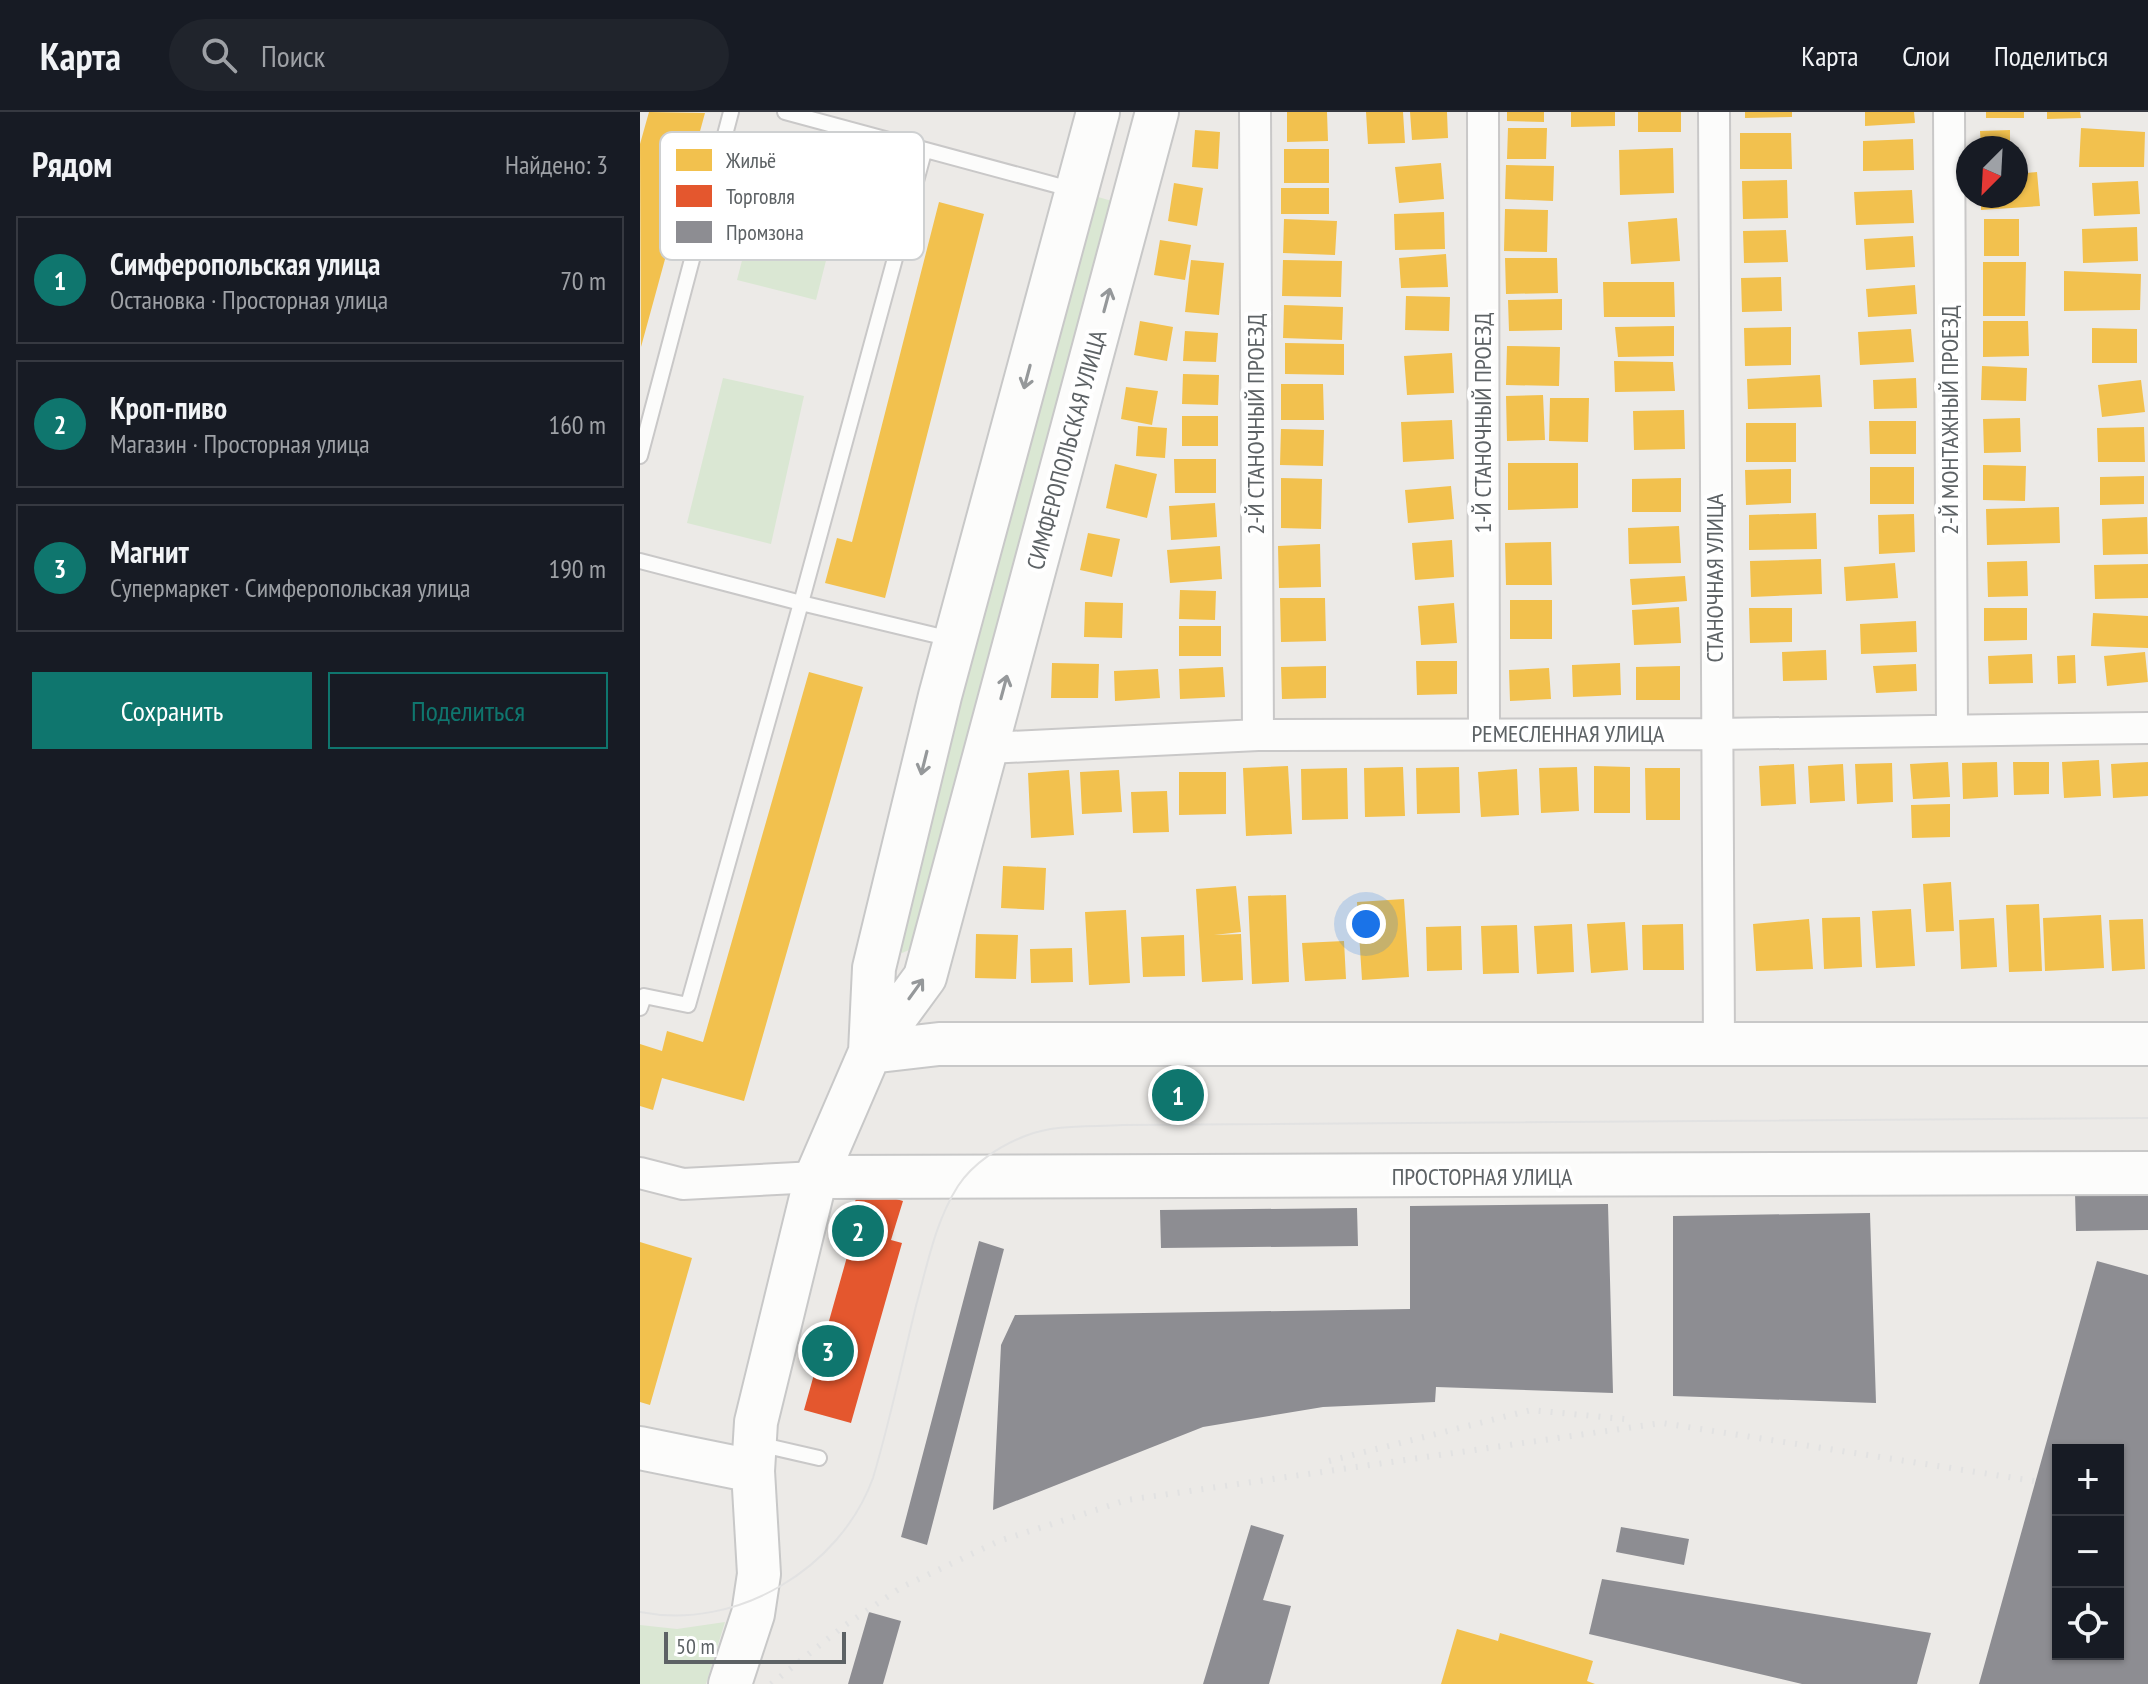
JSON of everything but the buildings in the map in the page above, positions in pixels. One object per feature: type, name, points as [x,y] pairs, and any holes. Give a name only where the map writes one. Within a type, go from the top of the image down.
[{"type":"street","name":"СИМФЕРОПОЛЬСКАЯ УЛИЦА","points":[[730,1684],[753,1614],[759,1574],[754,1457],[756,1422],[816,1177],[870,1052],[925,977],[1157,112]]},
{"type":"street","name":"2-Й СТАНОЧНЫЙ ПРОЕЗД","points":[[1255,112],[1258,735]]},
{"type":"street","name":"1-Й СТАНОЧНЫЙ ПРОЕЗД","points":[[1483,112],[1484,734]]},
{"type":"street","name":"СТАНОЧНАЯ УЛИЦА","points":[[1714,112],[1719,1043]]},
{"type":"street","name":"2-Й МОНТАЖНЫЙ ПРОЕЗД","points":[[1949,112],[1952,728]]},
{"type":"street","name":"СИМФЕРОПОЛЬСКАЯ УЛИЦА","points":[[870,1052],[874,968],[955,640],[1094,130]]},
{"type":"street","points":[[1094,130],[1144,161]]},
{"type":"street","name":"РЕМЕСЛЕННАЯ УЛИЦА","points":[[988,748],[1258,735],[1716,734],[1952,728],[2148,728]]},
{"type":"street","points":[[870,1052],[939,1044],[2148,1044]]},
{"type":"street","points":[[640,1173],[683,1184],[816,1177]]},
{"type":"street","name":"ПРОСТОРНАЯ УЛИЦА","points":[[816,1177],[2148,1173]]},
{"type":"street","points":[[640,1448],[754,1457]]},
{"type":"lane","points":[[726,132],[731,112]]},
{"type":"lane","points":[[785,112],[854,132]]},
{"type":"lane","points":[[924,152],[1078,191]]},
{"type":"lane","points":[[640,456],[692,260]]},
{"type":"lane","points":[[640,1008],[644,996],[688,1005],[895,260]]},
{"type":"lane","points":[[640,561],[955,640]]},
{"type":"lane","points":[[754,1457],[819,1458]]},
{"type":"green space","points":[[1098,197],[1112,201],[916,947],[902,953],[891,942],[1090,208]]},
{"type":"green space","points":[[742,260],[826,260],[816,300],[737,280]]},
{"type":"green space","points":[[723,378],[804,396],[771,544],[687,523]]},
{"type":"green space","points":[[725,1622],[706,1684],[640,1684],[640,1625],[677,1629]]},
{"type":"tram line","points":[[640,1612],[676,1615],[712,1612],[747,1602],[780,1586],[810,1565],[836,1540],[857,1511],[873,1478],[928,1260],[950,1200],[964,1178],[979,1163],[1006,1145],[1036,1132],[1122,1125],[2148,1118]]},
{"type":"railway","points":[[1329,1461],[1531,1410],[1634,1420]]},
{"type":"railway","points":[[771,1684],[844,1626],[902,1587],[999,1541],[1127,1500],[1662,1423],[2034,1481]]},
{"type":"place","name":"Симферопольская улица","points":[[1178,1095]]},
{"type":"place","name":"Кроп-пиво","points":[[858,1231]]},
{"type":"place","name":"Магнит","points":[[828,1351]]}]
